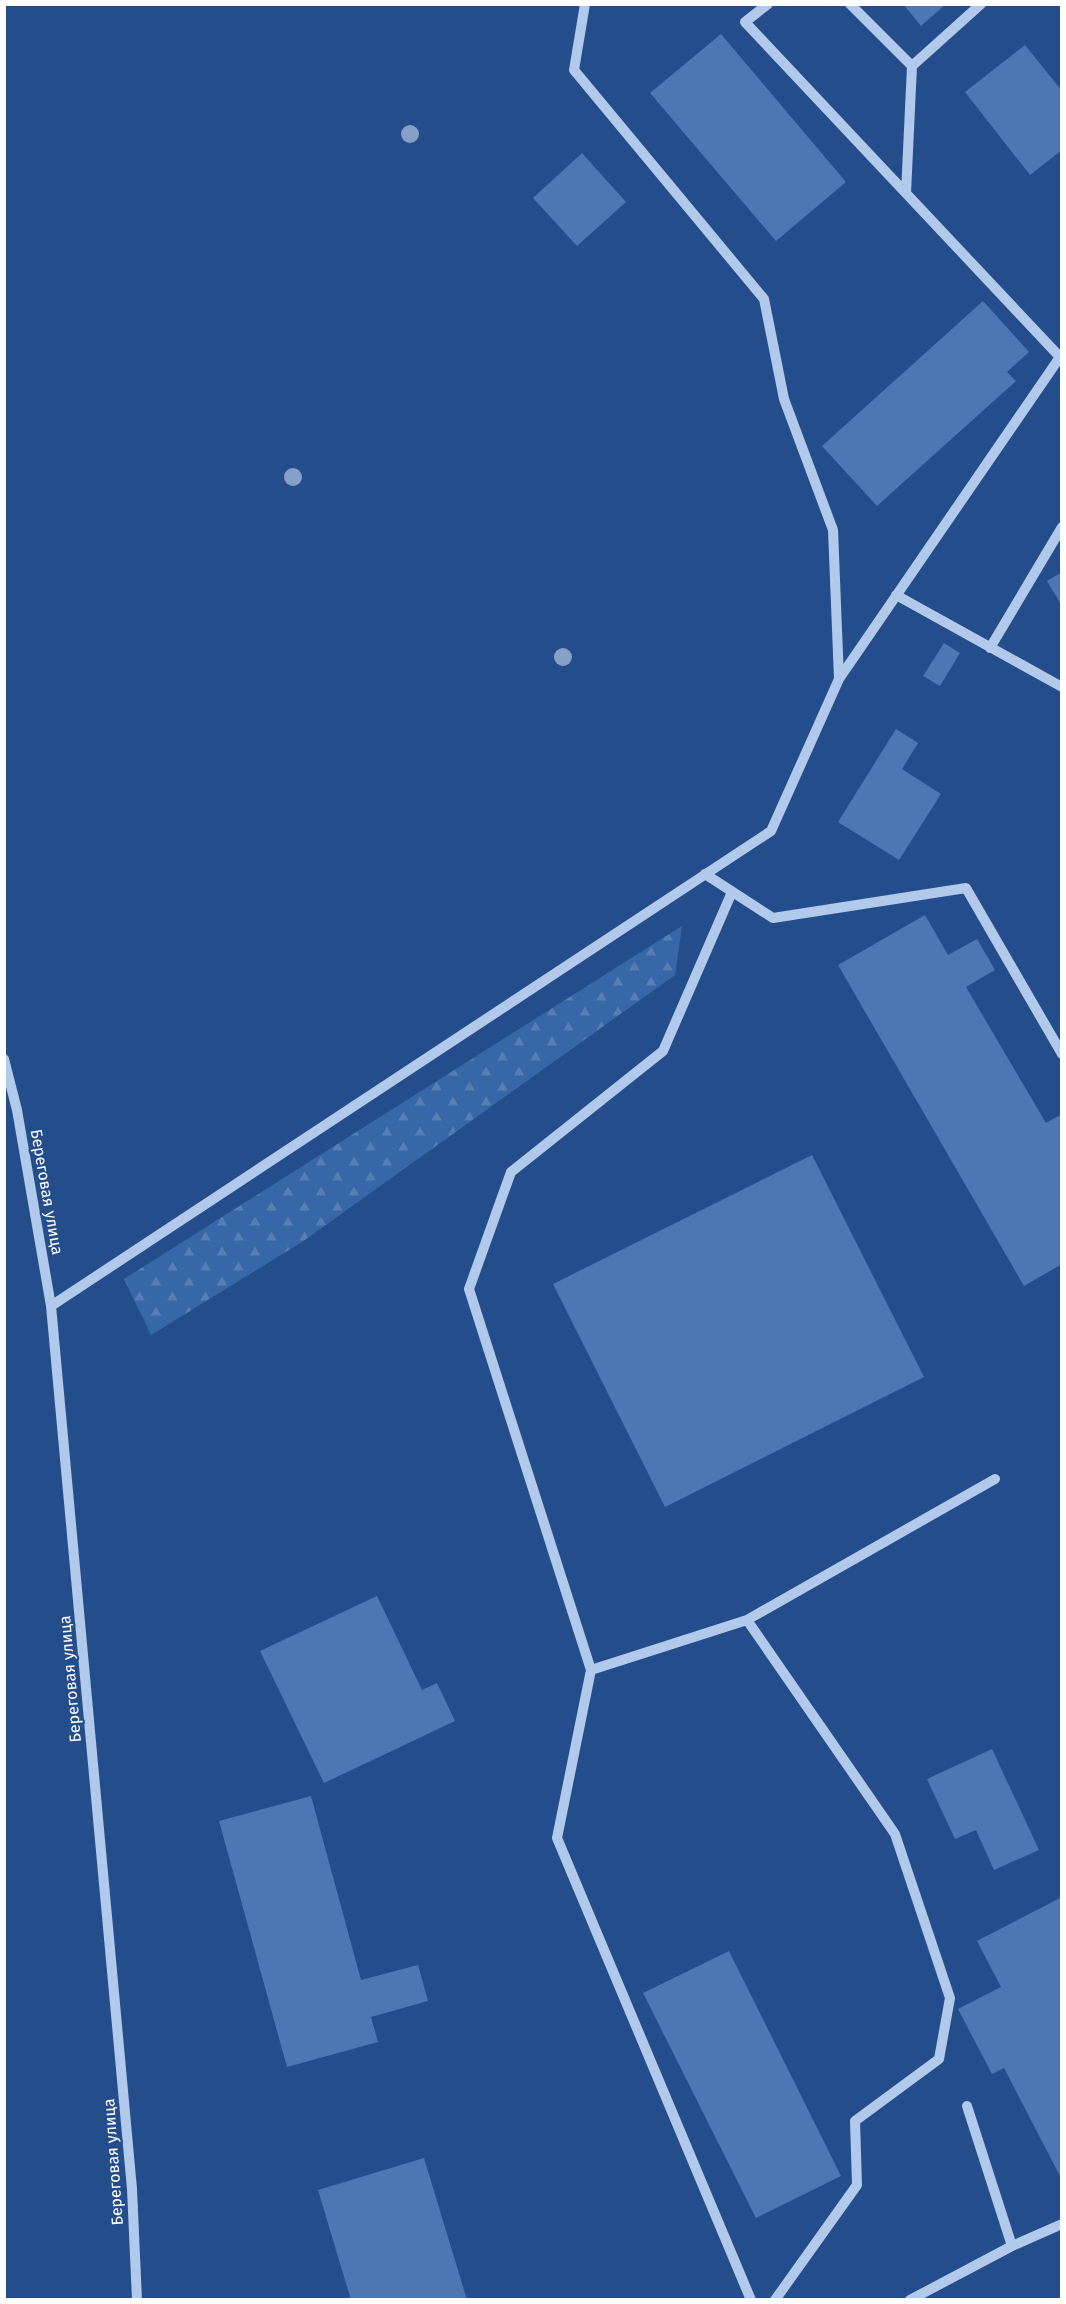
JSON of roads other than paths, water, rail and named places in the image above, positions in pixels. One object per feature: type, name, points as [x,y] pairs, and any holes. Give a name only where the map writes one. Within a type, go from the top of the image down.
[{"type":"street","points":[[51,1306],[771,831],[839,679],[1060,355],[746,22],[768,4]]},
{"type":"street","points":[[850,4],[912,66]]},
{"type":"street","points":[[906,194],[912,66],[981,4]]},
{"type":"street","points":[[585,5],[574,70],[764,299],[784,399],[833,530],[839,679]]},
{"type":"street","points":[[990,648],[1062,527]]},
{"type":"street","points":[[896,596],[1062,687]]},
{"type":"street","points":[[705,874],[773,918],[966,888],[1062,1054]]},
{"type":"street","points":[[732,892],[663,1051],[511,1172],[469,1289],[591,1670],[557,1838],[751,2300]]},
{"type":"street","name":"Береговая улица","points":[[4,1059],[17,1110],[51,1306],[132,2189],[137,2300]]},
{"type":"street","points":[[591,1670],[747,1620],[995,1479]]},
{"type":"street","points":[[747,1620],[895,1834],[950,1998],[939,2059],[855,2121],[857,2185],[779,2295],[789,2300]]},
{"type":"street","points":[[967,2106],[1012,2246]]},
{"type":"street","points":[[910,2300],[1012,2246],[1062,2224]]}]
